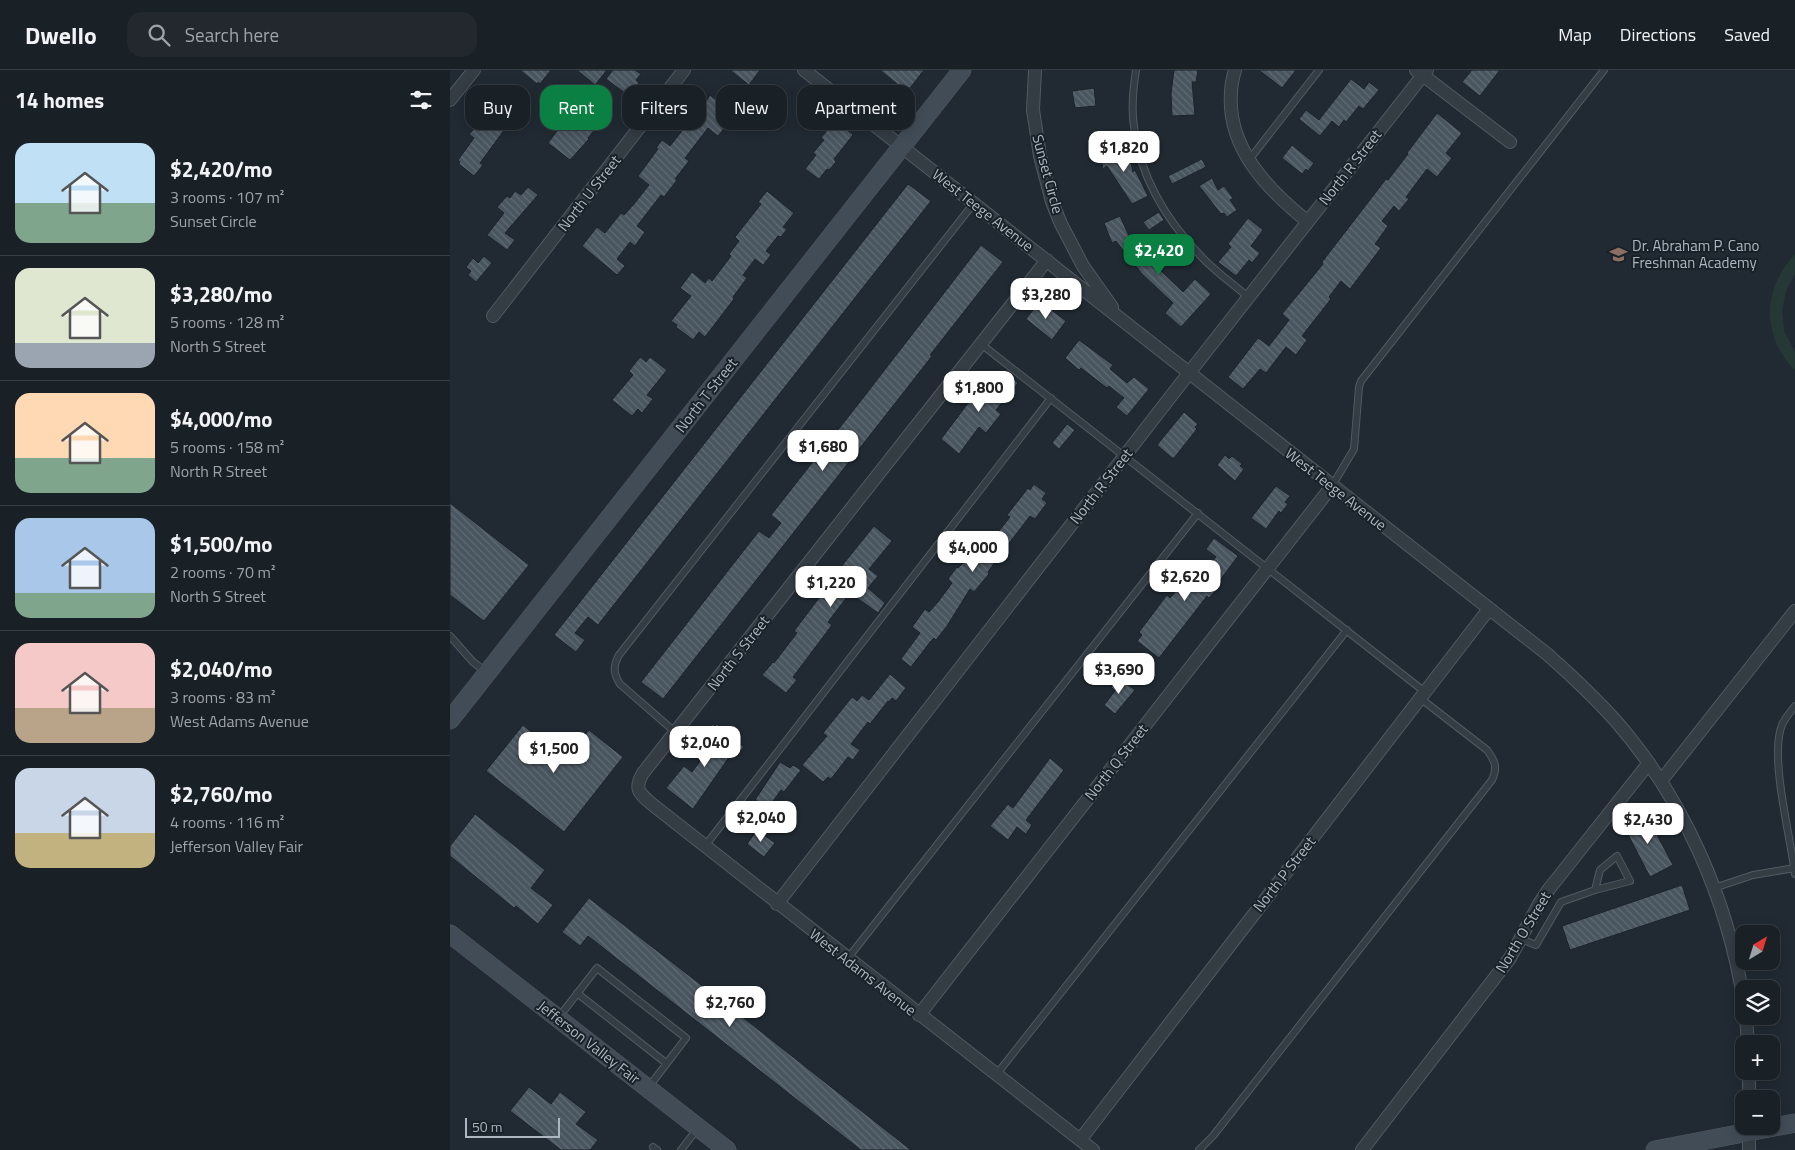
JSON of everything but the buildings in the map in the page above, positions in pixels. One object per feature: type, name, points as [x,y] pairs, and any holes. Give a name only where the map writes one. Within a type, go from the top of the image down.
[{"type":"street","points":[[450,100],[474,70]]},
{"type":"street","name":"North U Street","points":[[493,316],[684,70]]},
{"type":"street","name":"West Teege Avenue","points":[[804,70],[1547,654],[1583,686],[1615,721],[1649,763],[1678,808],[1714,888],[1728,929],[1740,980]]},
{"type":"street","name":"North T Street","points":[[450,720],[962,70]]},
{"type":"street","name":"Sunset Circle","points":[[1035,70],[1033,110],[1040,156],[1052,202],[1083,266],[1122,321]]},
{"type":"street","points":[[1235,70],[1230,93],[1231,110],[1239,141],[1249,160],[1271,190],[1308,221]]},
{"type":"street","points":[[1422,72],[1510,142]]},
{"type":"street","name":"North R Street","points":[[777,904],[1422,72]]},
{"type":"street","name":"North S Street","points":[[638,789],[639,781],[644,773],[675,732],[1047,260]]},
{"type":"street","name":"North Q Street","points":[[919,1015],[1332,486]]},
{"type":"street","name":"North P Street","points":[[1080,1140],[1489,609]]},
{"type":"street","points":[[1661,781],[1795,611]]},
{"type":"street","name":"North O Street","points":[[1362,1150],[1510,958],[1539,904],[1549,890],[1649,763]]},
{"type":"street","name":"West Adams Avenue","points":[[638,789],[642,796],[777,904],[1093,1150]]},
{"type":"street","name":"Jefferson Valley Fair","points":[[450,934],[727,1150]]},
{"type":"street","points":[[1780,1125],[1795,1123]]},
{"type":"street","points":[[1655,1150],[1735,1132]]},
{"type":"street","points":[[1749,1135],[1749,1150]]},
{"type":"lane","points":[[1136,70],[1133,94],[1134,127],[1141,162],[1157,197],[1175,227],[1200,256],[1248,296]]},
{"type":"lane","points":[[1249,160],[1319,70]]},
{"type":"lane","points":[[1332,486],[1354,449],[1360,381],[1604,70]]},
{"type":"lane","points":[[675,732],[620,684],[615,676],[614,666],[619,655],[974,203]]},
{"type":"lane","points":[[981,344],[1347,630],[1487,750],[1494,760],[1496,771],[1492,780],[1213,1136],[1199,1150]]},
{"type":"lane","points":[[705,846],[1051,398]]},
{"type":"lane","points":[[848,959],[1198,513]]},
{"type":"lane","points":[[996,1075],[1347,630]]},
{"type":"lane","points":[[450,636],[473,662],[487,673]]},
{"type":"lane","points":[[1714,888],[1753,875],[1795,870],[1781,787],[1778,752],[1782,726],[1795,706]]},
{"type":"lane","points":[[1521,939],[1536,945],[1561,902],[1594,890],[1630,881],[1616,856],[1600,870],[1594,890]]},
{"type":"lane","points":[[558,1018],[597,968],[686,1038],[648,1088]]},
{"type":"lane","points":[[577,994],[666,1063]]},
{"type":"lane","points":[[681,1150],[698,1128]]},
{"type":"green space","points":[[1795,254],[1795,274],[1786,291],[1782,311],[1784,331],[1795,352],[1795,370],[1779,350],[1771,326],[1770,313],[1774,289],[1782,271]]},
{"type":"place","name":"Dr. Abraham P. Cano Freshman Academy","points":[[1618,254]]}]
